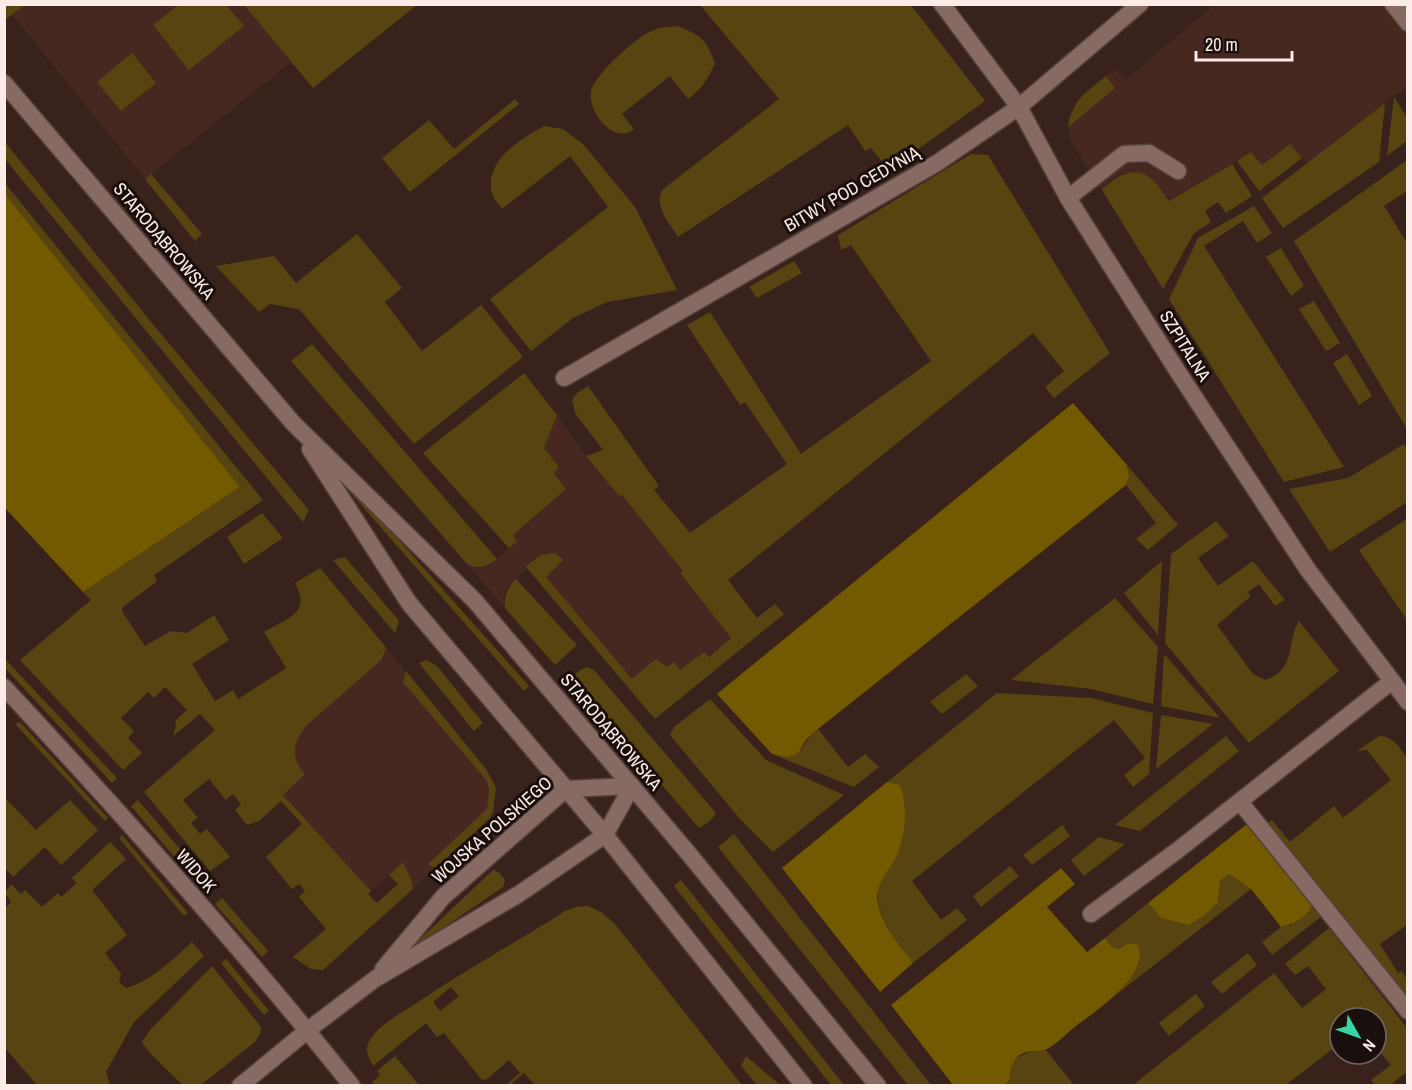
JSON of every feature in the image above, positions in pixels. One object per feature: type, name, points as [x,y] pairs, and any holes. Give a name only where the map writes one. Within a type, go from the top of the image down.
[{"type":"street","name":"SZPITALNA","points":[[942,4],[1019,107],[1068,198],[1178,372],[1308,570],[1407,702]]},
{"type":"street","name":"BITWY POD CEDYNIĄ","points":[[564,378],[937,163],[1019,107],[1140,4]]},
{"type":"street","points":[[1393,4],[1407,23]]},
{"type":"street","name":"STARODĄBROWSKA","points":[[4,83],[293,423],[475,601],[632,786],[878,1086]]},
{"type":"street","points":[[1068,198],[1124,154],[1149,153],[1178,171]]},
{"type":"street","name":"STARODĄBROWSKA","points":[[293,423],[409,603],[605,836],[804,1086]]},
{"type":"street","points":[[1091,914],[1240,802],[1392,681]]},
{"type":"street","name":"WIDOK","points":[[4,687],[129,822],[308,1030],[352,1086]]},
{"type":"street","name":"WOJSKA POLSKIEGO","points":[[375,979],[443,897],[566,789],[632,786]]},
{"type":"street","name":"WOJSKA POLSKIEGO","points":[[240,1086],[375,979],[519,894],[605,836],[632,786]]},
{"type":"street","points":[[1240,802],[1407,1011]]},
{"type":"shaded area","points":[[5,4],[25,4],[25,5],[5,20]]},
{"type":"shaded area","points":[[25,4],[244,5],[291,62],[145,179],[12,14]]},
{"type":"shaded area","points":[[178,5],[226,5],[244,26],[189,70],[153,25]]},
{"type":"shaded area","points":[[244,5],[417,5],[313,88]]},
{"type":"shaded area","points":[[700,5],[911,5],[985,101],[889,170],[871,148],[865,151],[848,125],[678,237],[661,209],[662,190],[779,99]]},
{"type":"shaded area","points":[[1214,5],[1407,5],[1407,92],[1404,88],[1307,163],[1290,144],[1262,165],[1251,152],[1168,201],[1143,174],[1133,172],[1120,174],[1102,190],[1071,142],[1069,117],[1078,99],[1115,69],[1125,80]]},
{"type":"shaded area","points":[[677,26],[697,35],[709,48],[715,63],[707,79],[688,99],[670,76],[622,114],[634,129],[626,133],[612,131],[600,120],[593,106],[591,91],[594,84],[608,66],[638,39],[657,29]]},
{"type":"shaded area","points":[[132,53],[156,83],[121,111],[97,82]]},
{"type":"shaded area","points":[[1106,76],[1115,88],[1068,127],[1077,104],[1086,92]]},
{"type":"shaded area","points":[[1394,97],[1407,118],[1407,141],[1387,156]]},
{"type":"shaded area","points":[[515,99],[519,104],[410,192],[382,158],[429,120],[454,149]]},
{"type":"shaded area","points":[[1385,103],[1379,162],[1283,228],[1262,198]]},
{"type":"shaded area","points":[[544,126],[563,129],[583,144],[635,207],[677,290],[607,302],[573,318],[531,351],[490,299],[608,207],[570,156],[502,209],[492,193],[493,171],[506,152],[515,144]]},
{"type":"shaded area","points":[[4,141],[156,328],[309,510],[303,522],[5,159]]},
{"type":"shaded area","points":[[1290,144],[1302,158],[1259,191],[1237,161],[1251,152],[1262,165]]},
{"type":"shaded area","points":[[971,154],[988,155],[1110,353],[1054,398],[1045,387],[1064,371],[1033,333],[728,580],[757,618],[775,604],[784,614],[655,719],[526,567],[547,554],[556,553],[563,560],[546,577],[632,679],[656,659],[667,667],[674,662],[680,670],[704,652],[709,657],[731,638],[680,573],[683,571],[622,495],[619,496],[586,456],[603,450],[575,413],[572,400],[577,393],[588,386],[659,486],[654,490],[690,533],[787,464],[745,402],[740,405],[687,325],[710,312],[801,454],[931,361],[851,245],[841,250],[838,235]]},
{"type":"shaded area","points":[[1407,160],[1407,191],[1384,206],[1407,243],[1407,429],[1294,241]]},
{"type":"shaded area","points":[[1232,164],[1252,196],[1226,213],[1218,202],[1205,211],[1211,222],[1194,233],[1163,289],[1102,190],[1120,176],[1134,172],[1141,173],[1155,182],[1169,201]]},
{"type":"shaded area","points":[[151,174],[202,234],[195,241],[145,179]]},
{"type":"shaded area","points":[[4,182],[263,500],[154,575],[157,581],[122,608],[145,646],[171,631],[187,633],[214,615],[229,640],[192,664],[215,701],[233,690],[238,699],[286,668],[264,632],[294,614],[301,602],[295,583],[320,568],[385,646],[381,660],[306,726],[298,738],[295,750],[297,762],[305,774],[283,795],[371,891],[368,894],[377,903],[398,884],[389,875],[403,862],[413,889],[323,970],[311,969],[293,957],[326,929],[299,897],[305,891],[299,884],[292,889],[266,857],[302,824],[281,801],[259,821],[247,825],[235,810],[241,804],[233,794],[226,800],[209,779],[183,800],[198,818],[191,823],[200,834],[207,829],[230,857],[210,871],[144,792],[215,730],[200,714],[173,736],[175,721],[187,710],[165,687],[154,698],[148,692],[121,718],[134,731],[128,738],[142,753],[123,770],[20,660],[91,600],[83,592],[240,487],[5,194]]},
{"type":"shaded area","points":[[5,194],[240,487],[83,592],[5,508]]},
{"type":"shaded area","points":[[1254,206],[1272,233],[1257,243],[1243,221],[1204,246],[1344,467],[1284,482],[1169,299],[1198,238]]},
{"type":"shaded area","points":[[357,234],[402,288],[385,302],[422,351],[481,305],[523,357],[414,444],[299,309],[270,304],[259,312],[216,266],[274,256],[296,283]]},
{"type":"shaded area","points":[[1281,248],[1304,286],[1291,296],[1266,257]]},
{"type":"shaded area","points":[[794,261],[802,273],[757,298],[749,287]]},
{"type":"shaded area","points":[[1314,301],[1340,343],[1326,351],[1299,309]]},
{"type":"shaded area","points":[[312,344],[497,559],[483,567],[467,564],[291,361]]},
{"type":"shaded area","points":[[1347,354],[1372,396],[1359,405],[1333,363]]},
{"type":"shaded area","points":[[524,373],[557,415],[544,448],[559,467],[554,473],[566,489],[513,535],[517,542],[509,548],[423,453]]},
{"type":"shaded area","points":[[1073,403],[1127,465],[1129,477],[1126,485],[818,729],[806,740],[798,753],[789,757],[772,754],[717,694]]},
{"type":"shaded area","points":[[557,415],[586,456],[620,496],[622,495],[683,571],[680,574],[731,638],[645,708],[527,568],[508,587],[504,596],[505,608],[467,564],[477,569],[497,559],[516,542],[512,535],[566,489],[554,472],[559,466],[544,448]]},
{"type":"shaded area","points":[[1404,444],[1407,450],[1407,502],[1330,552],[1289,489],[1348,478]]},
{"type":"shaded area","points":[[1127,465],[1178,525],[1148,550],[1136,539],[1156,523],[1126,485],[1129,477]]},
{"type":"shaded area","points":[[328,467],[390,530],[529,686],[524,691]]},
{"type":"shaded area","points":[[262,513],[283,538],[244,564],[227,537]]},
{"type":"shaded area","points":[[1407,519],[1407,620],[1359,550]]},
{"type":"shaded area","points":[[1216,521],[1229,536],[1198,558],[1218,586],[1253,561],[1285,600],[1275,606],[1259,584],[1248,592],[1251,596],[1217,625],[1253,674],[1265,680],[1282,669],[1287,662],[1292,638],[1299,621],[1339,671],[1249,743],[1165,643],[1171,554]]},
{"type":"shaded area","points":[[345,557],[399,621],[395,633],[333,560]]},
{"type":"shaded area","points":[[1162,561],[1158,635],[1124,593]]},
{"type":"shaded area","points":[[516,579],[577,645],[555,665],[505,608],[507,592]]},
{"type":"shaded area","points":[[1115,598],[1158,647],[1153,704],[1091,689],[1011,680]]},
{"type":"shaded area","points":[[385,646],[486,769],[496,788],[490,818],[413,889],[403,863],[371,891],[283,795],[305,774],[298,767],[295,758],[298,736],[385,651]]},
{"type":"shaded area","points":[[1164,654],[1220,718],[1161,706]]},
{"type":"shaded area","points":[[5,659],[117,778],[112,783],[5,668]]},
{"type":"shaded area","points":[[427,660],[437,666],[483,723],[474,731],[419,663]]},
{"type":"shaded area","points":[[587,667],[594,670],[716,813],[710,821],[699,828],[570,678]]},
{"type":"shaded area","points":[[406,671],[486,769],[496,788],[490,818],[435,869],[428,864],[487,809],[489,790],[487,781],[403,682]]},
{"type":"shaded area","points":[[966,674],[978,686],[942,714],[930,702]]},
{"type":"shaded area","points":[[997,693],[1091,698],[1153,713],[1149,774],[1133,787],[1124,775],[1145,758],[1114,720],[912,881],[941,920],[957,908],[967,920],[913,963],[894,939],[884,921],[878,903],[878,883],[896,857],[898,784],[887,782]]},
{"type":"shaded area","points":[[710,699],[766,760],[844,795],[773,852],[740,819],[670,735],[674,727]]},
{"type":"shaded area","points":[[1161,715],[1213,724],[1156,769]]},
{"type":"shaded area","points":[[20,722],[108,818],[105,821],[15,724]]},
{"type":"shaded area","points":[[818,729],[848,767],[865,754],[879,767],[854,787],[772,754],[795,754]]},
{"type":"shaded area","points":[[1226,736],[1239,751],[1140,831],[1115,825]]},
{"type":"shaded area","points":[[1379,736],[1392,740],[1407,758],[1407,925],[1380,944],[1398,973],[1402,971],[1407,980],[1407,995],[1266,824],[1272,820],[1290,842],[1334,806],[1343,818],[1391,780],[1367,750],[1357,751]]},
{"type":"shaded area","points":[[887,782],[898,784],[902,789],[905,823],[896,857],[879,886],[878,901],[887,927],[913,963],[880,992],[782,868]]},
{"type":"shaded area","points":[[4,797],[36,830],[70,800],[98,830],[61,865],[45,847],[13,877],[5,868]]},
{"type":"shaded area","points":[[138,800],[203,876],[196,882],[131,806]]},
{"type":"shaded area","points":[[1247,824],[1313,904],[1307,913],[1295,922],[1281,927],[1251,889],[1229,874],[1220,881],[1218,902],[1206,914],[1189,925],[1161,918],[1148,903]]},
{"type":"shaded area","points":[[1062,825],[1070,836],[1032,865],[1023,855]]},
{"type":"shaded area","points":[[734,834],[931,1085],[908,1085],[718,847]]},
{"type":"shaded area","points":[[122,835],[188,913],[184,916],[119,838]]},
{"type":"shaded area","points":[[1099,837],[1125,844],[1084,876],[1071,860]]},
{"type":"shaded area","points":[[110,842],[126,859],[92,890],[127,935],[105,953],[121,974],[119,982],[126,988],[145,980],[162,969],[192,942],[204,956],[134,1022],[106,1072],[110,1085],[37,1085],[5,1048],[4,909],[11,902],[5,893],[11,884],[21,894],[25,890],[42,907],[58,893],[61,897],[77,883],[72,878]]},
{"type":"shaded area","points":[[1010,866],[1019,876],[981,907],[973,896]]},
{"type":"shaded area","points":[[1061,868],[1075,884],[1047,907],[1087,952],[1105,938],[1112,947],[1118,949],[1127,944],[1137,944],[1140,955],[1137,967],[1120,990],[1054,1044],[1047,1049],[1026,1052],[1018,1057],[1012,1066],[1010,1079],[1005,1085],[953,1085],[891,1005]]},
{"type":"shaded area","points":[[493,870],[503,877],[505,881],[503,887],[402,956]]},
{"type":"shaded area","points":[[1229,874],[1251,889],[1116,995],[1134,971],[1139,951],[1136,944],[1127,944],[1118,949],[1112,947],[1105,938],[1148,903],[1161,918],[1218,902],[1220,881]]},
{"type":"shaded area","points":[[681,880],[844,1085],[831,1085],[674,886]]},
{"type":"shaded area","points":[[222,898],[268,951],[262,957],[215,904]]},
{"type":"shaded area","points":[[1313,904],[1322,916],[1272,955],[1262,942],[1281,927],[1291,925]]},
{"type":"shaded area","points":[[588,906],[601,912],[615,924],[742,1085],[535,1085],[524,1073],[510,1085],[506,1085],[520,1073],[509,1060],[487,1079],[482,1080],[444,1033],[437,1037],[426,1023],[373,1066],[367,1047],[370,1040],[384,1025],[469,969],[565,911]],"holes":[[[451,987],[459,996],[440,1011],[433,1002]]]},
{"type":"shaded area","points":[[1329,928],[1407,1028],[1407,1072],[1390,1085],[1375,1085],[1371,1080],[1391,1065],[1388,1061],[1388,1006],[1328,1006],[1328,1052],[1286,1085],[1133,1085],[1274,973],[1302,1008],[1326,989],[1308,966],[1295,975],[1285,964]]},
{"type":"shaded area","points":[[1248,953],[1257,965],[1222,994],[1211,982]]},
{"type":"shaded area","points":[[226,959],[269,1011],[264,1015],[221,963]]},
{"type":"shaded area","points":[[212,966],[261,1027],[260,1034],[255,1042],[201,1085],[183,1085],[142,1042],[151,1029]]},
{"type":"shaded area","points":[[1196,994],[1205,1006],[1169,1036],[1159,1023]]},
{"type":"shaded area","points":[[1046,1050],[1074,1085],[1005,1086],[1010,1079],[1011,1065],[1015,1060],[1032,1052]]},
{"type":"shaded area","points":[[395,1056],[419,1085],[375,1085],[372,1082],[380,1075],[377,1071]]},
{"type":"shaded area","points":[[746,1056],[780,1085],[757,1085],[741,1066]]}]
